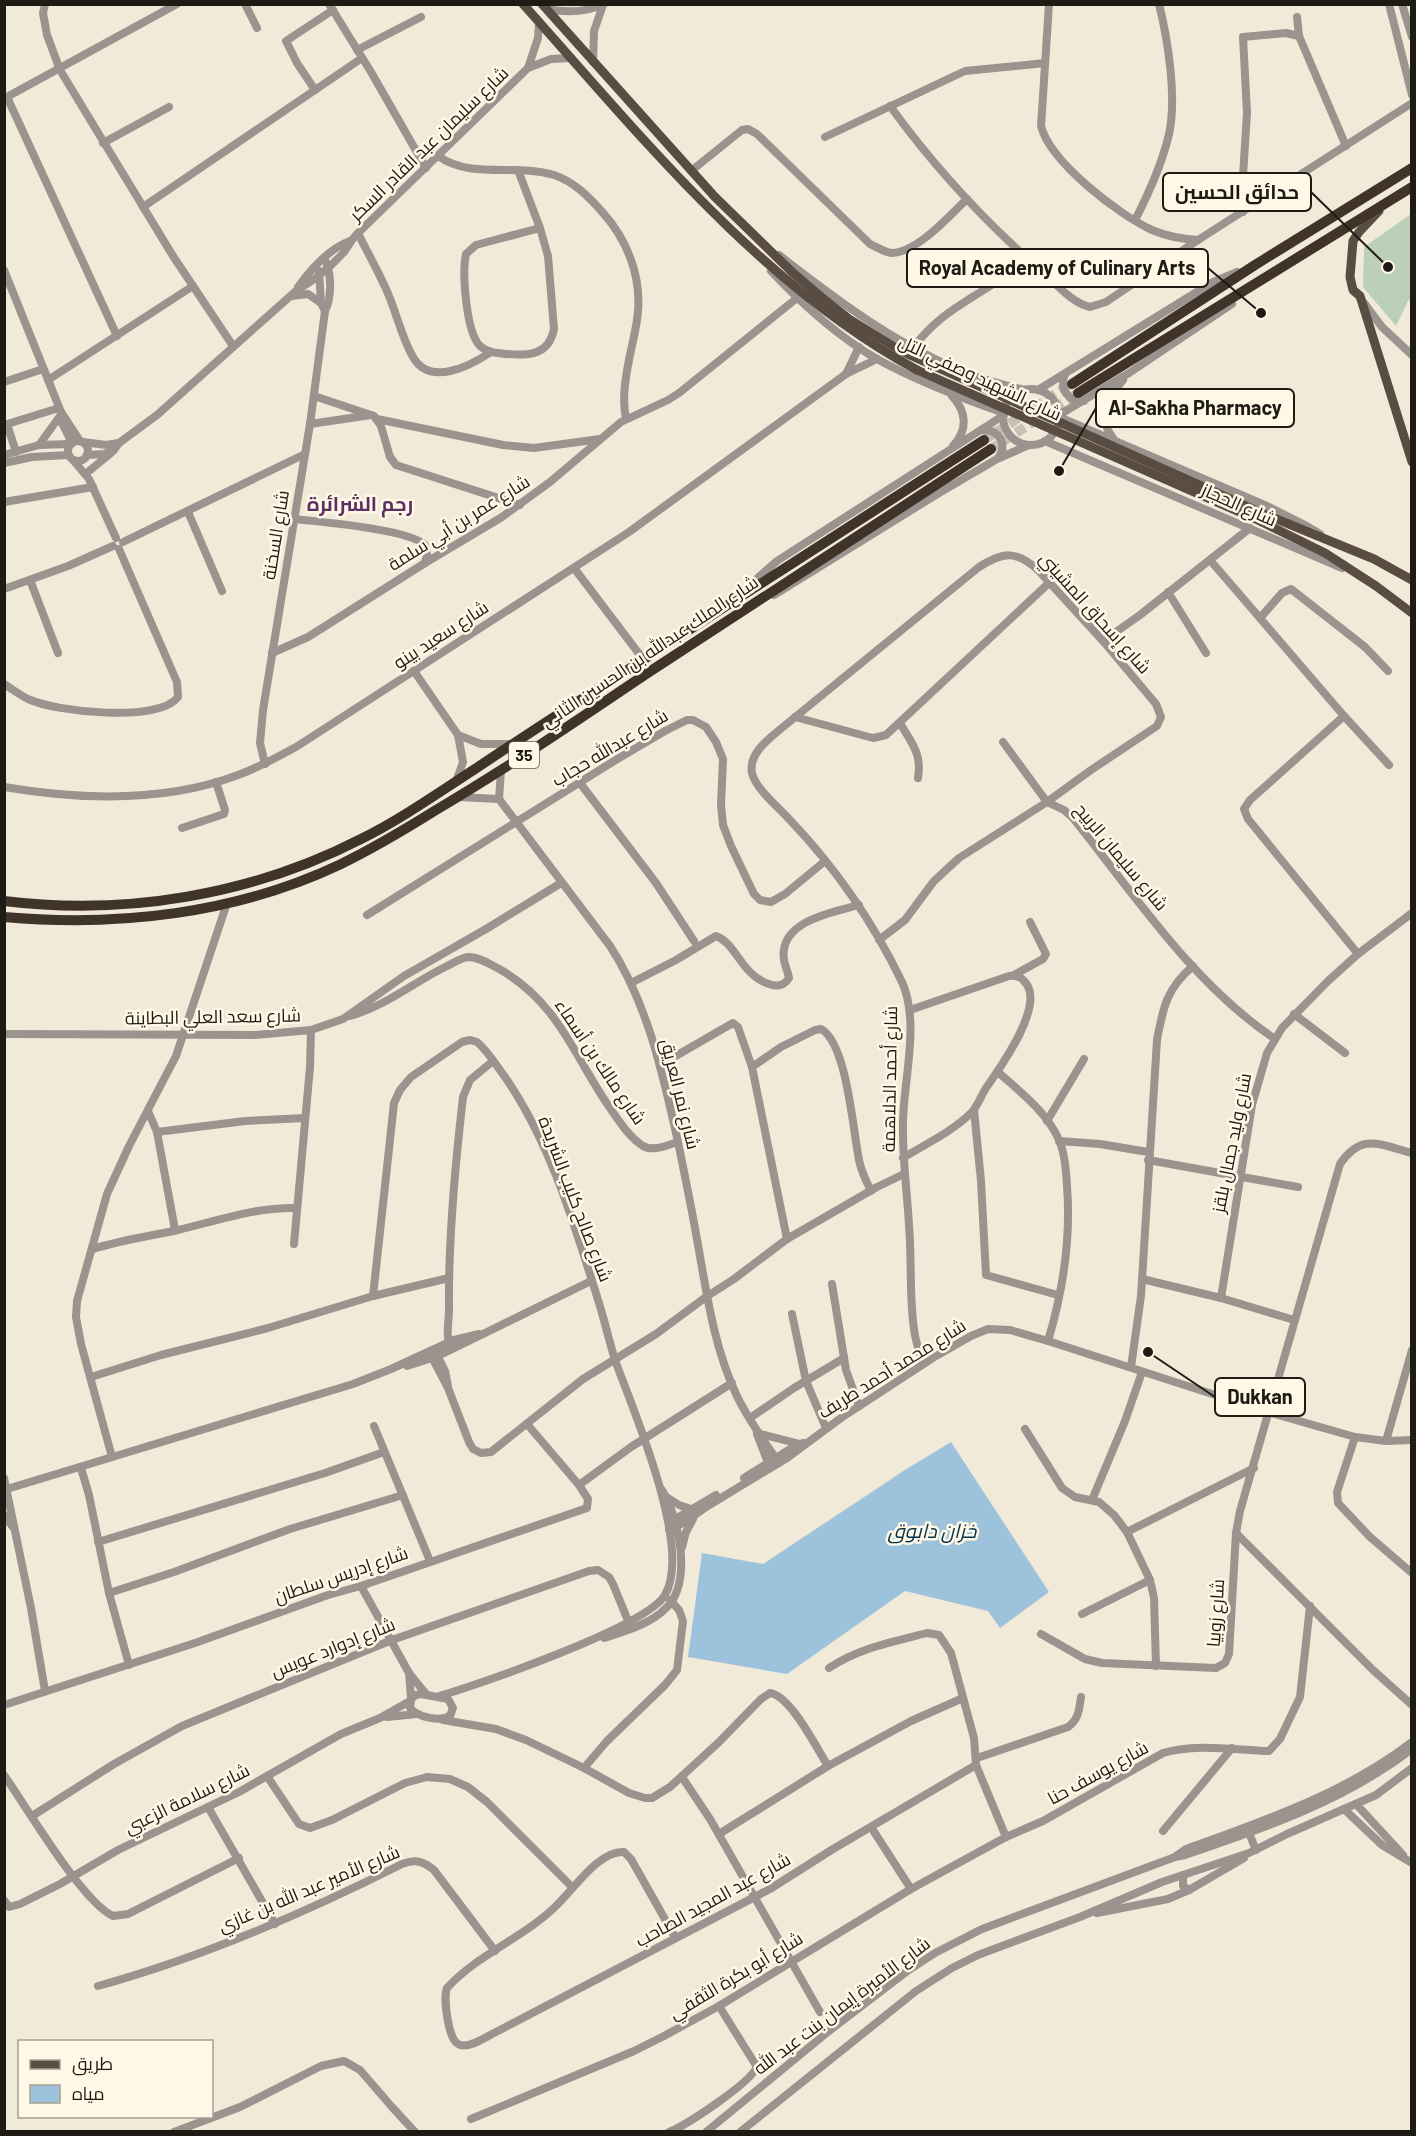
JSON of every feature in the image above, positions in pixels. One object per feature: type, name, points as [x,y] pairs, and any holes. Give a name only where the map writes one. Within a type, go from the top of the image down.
[{"type":"highway","points":[[1078,393],[1255,265],[1412,168]]},
{"type":"highway","points":[[1078,393],[1412,187]]},
{"type":"highway","name":"شارع الملك عبدالله بن الحسين الثاني","points":[[4,901],[54,905],[112,905],[164,901],[212,892],[299,867],[339,849],[390,823],[456,781],[733,601],[982,435]]},
{"type":"highway","name":"شارع الملك عبدالله بن الحسين الثاني","points":[[4,917],[100,921],[161,916],[227,903],[337,866],[458,797],[753,603],[994,454]]},
{"type":"main road","name":"شارع الشهيد وصفي التل","points":[[523,4],[699,199],[747,245],[816,298],[903,352],[1262,518],[1354,573]]},
{"type":"main road","name":"شارع الشهيد وصفي التل","points":[[544,7],[691,171],[816,298]]},
{"type":"main road","points":[[1397,197],[1369,221],[1353,241],[1350,277],[1353,290],[1360,296],[1412,462]]},
{"type":"main road","name":"شارع الشهيد وصفي التل","points":[[1262,518],[1334,544]]},
{"type":"main road","name":"شارع الحجاز","points":[[1334,544],[1374,560],[1412,580]]},
{"type":"main road","name":"شارع الحجاز","points":[[1354,573],[1412,613]]},
{"type":"street","points":[[45,4],[43,14],[47,35],[60,70],[143,207],[233,346]]},
{"type":"street","points":[[117,336],[6,98],[177,4]]},
{"type":"street","points":[[245,4],[257,28]]},
{"type":"street","points":[[1049,4],[1041,126],[1047,141],[1091,189],[1135,220],[1152,230],[1167,235],[1198,240]]},
{"type":"street","points":[[1135,220],[1162,159],[1172,116],[1167,42],[1158,4]]},
{"type":"street","points":[[1389,4],[1412,95]]},
{"type":"street","points":[[1402,4],[1412,37]]},
{"type":"street","points":[[544,7],[573,13],[603,5]]},
{"type":"street","points":[[593,62],[594,31],[603,5]]},
{"type":"street","points":[[315,90],[286,41],[331,7],[426,168]]},
{"type":"street","points":[[357,50],[421,16]]},
{"type":"street","points":[[1297,16],[1299,36],[1346,146]]},
{"type":"street","name":"شارع سليمان عبد القادر السكر","points":[[528,68],[538,38],[539,23]]},
{"type":"street","points":[[1243,212],[1247,105],[1243,37],[1286,33],[1299,36]]},
{"type":"street","points":[[143,207],[362,58]]},
{"type":"street","name":"شارع سليمان عبد القادر السكر","points":[[90,479],[119,443],[157,414],[318,270],[328,266],[343,253],[358,233],[528,68],[551,58],[571,58]]},
{"type":"street","points":[[825,137],[965,71],[1045,63]]},
{"type":"street","points":[[890,106],[930,159],[1026,258],[1076,301],[1084,306],[1098,306],[1412,103]]},
{"type":"street","points":[[103,143],[169,107]]},
{"type":"street","points":[[691,171],[742,130],[748,129],[763,140],[870,244],[889,254],[904,251],[924,238],[967,199]]},
{"type":"street","points":[[438,156],[463,168],[538,171],[555,175],[579,188],[608,218],[629,253],[639,291],[638,311],[623,397],[626,419]]},
{"type":"street","points":[[1400,175],[1412,160]]},
{"type":"street","points":[[518,170],[540,228],[548,256],[554,310],[552,338],[548,345],[537,353],[518,355],[491,352],[481,346],[472,330],[466,291],[466,254],[476,245],[540,228]]},
{"type":"street","points":[[358,233],[389,295],[412,356],[420,366],[444,373],[474,363],[491,352]]},
{"type":"street","points":[[754,235],[853,311],[913,348],[970,374],[1025,390],[1038,390],[1213,282],[1255,265]]},
{"type":"street","name":"شارع سليمان عبد القادر السكر","points":[[318,270],[324,258],[342,244],[350,241]]},
{"type":"street","points":[[747,245],[796,298],[877,359],[951,394],[1004,414]]},
{"type":"street","name":"شارع السخنة","points":[[264,764],[260,735],[310,424],[325,311],[328,304],[328,266],[324,258]]},
{"type":"street","points":[[913,348],[934,323],[950,310],[995,282],[1026,258]]},
{"type":"street","points":[[329,290],[336,259]]},
{"type":"street","points":[[4,270],[60,412],[76,443],[88,450],[90,479],[177,682],[178,697],[164,708],[150,711],[88,712],[29,700],[4,684]]},
{"type":"street","points":[[318,270],[321,303],[325,311]]},
{"type":"street","points":[[994,454],[1045,441],[1055,431],[1059,416],[1078,393],[1130,373],[1237,300],[1264,278]]},
{"type":"street","points":[[48,380],[193,286]]},
{"type":"street","points":[[293,293],[308,294],[321,303]]},
{"type":"street","points":[[1360,296],[1382,327],[1412,355]]},
{"type":"street","name":"شارع عمر بن أبي سلمة","points":[[272,653],[308,637],[520,505],[626,419],[679,393],[796,298]]},
{"type":"street","name":"شارع سعيد بينو","points":[[846,374],[859,347]]},
{"type":"street","name":"شارع سعيد بينو","points":[[4,787],[65,795],[118,797],[216,782],[264,764],[296,747],[629,532],[846,374],[877,359]]},
{"type":"street","points":[[4,382],[44,369]]},
{"type":"street","points":[[1066,373],[1063,382],[1065,393],[1075,401],[1078,393]]},
{"type":"street","points":[[1113,440],[1105,424],[1106,407],[1113,392],[1130,373]]},
{"type":"street","points":[[964,399],[975,398],[982,392],[981,384],[970,374]]},
{"type":"street","points":[[982,435],[1004,414],[1011,398],[1025,390]]},
{"type":"street","points":[[1038,390],[1053,400],[1059,416]]},
{"type":"street","points":[[946,452],[958,439],[964,423],[962,410],[951,394]]},
{"type":"street","points":[[314,396],[375,417],[502,445],[534,447],[601,439]]},
{"type":"street","points":[[16,452],[6,425],[60,412]]},
{"type":"street","points":[[39,446],[60,412]]},
{"type":"street","points":[[1004,414],[1004,423],[1009,434],[1029,445]]},
{"type":"street","name":"شارع الحجاز","points":[[1059,416],[1293,519],[1313,529],[1334,544]]},
{"type":"street","points":[[310,424],[375,417]]},
{"type":"street","points":[[375,417],[390,457],[396,465],[520,505]]},
{"type":"street","points":[[1083,456],[1074,450],[1072,440],[1077,430],[1085,427]]},
{"type":"street","points":[[733,601],[777,561],[946,452],[982,435],[994,432],[1001,439],[1003,450],[994,454]]},
{"type":"street","name":"شارع الحجاز","points":[[1045,441],[1354,573]]},
{"type":"street","points":[[76,443],[68,449],[71,458],[90,479]]},
{"type":"street","points":[[4,455],[39,446],[119,443]]},
{"type":"street","points":[[4,463],[32,457],[82,460],[87,456],[113,451]]},
{"type":"street","points":[[4,589],[118,544],[305,454]]},
{"type":"street","points":[[4,502],[90,479]]},
{"type":"street","points":[[188,512],[222,591]]},
{"type":"street","points":[[294,519],[415,538],[425,545],[427,555],[425,563]]},
{"type":"street","points":[[1103,641],[1250,528]]},
{"type":"street","name":"شارع إسحاق المشيني","points":[[752,772],[753,761],[759,750],[795,717],[990,560],[1005,555],[1027,560],[1050,582],[1156,704],[1161,717],[1161,722],[1157,726],[1047,802]]},
{"type":"street","points":[[1210,560],[1389,765]]},
{"type":"street","points":[[574,568],[643,659]]},
{"type":"street","points":[[30,580],[58,652]]},
{"type":"street","points":[[795,717],[873,738],[886,735],[1050,582]]},
{"type":"street","points":[[1260,618],[1282,593],[1291,589],[1365,648],[1388,671]]},
{"type":"street","points":[[1168,592],[1206,653]]},
{"type":"street","points":[[414,671],[458,735],[464,762],[456,781]]},
{"type":"street","points":[[1344,716],[1250,800],[1244,809],[1248,819],[1358,954]]},
{"type":"street","name":"شارع عبدالله حجاب","points":[[367,915],[680,722],[693,720],[706,727],[711,733],[723,759],[721,805],[723,825],[754,894],[760,900],[771,902],[825,861]]},
{"type":"street","points":[[900,723],[919,754],[918,778]]},
{"type":"street","points":[[458,735],[481,744],[513,744]]},
{"type":"street","points":[[1003,742],[1047,802]]},
{"type":"street","points":[[458,797],[499,800],[501,770]]},
{"type":"street","name":"شارع أحمد الدلاهمة","points":[[752,772],[761,788],[825,861],[859,905],[902,982],[910,1010],[903,1158],[909,1225],[913,1325],[923,1364]]},
{"type":"street","points":[[182,828],[224,814],[225,810],[216,782]]},
{"type":"street","points":[[580,783],[656,883],[694,941]]},
{"type":"street","name":"شارع نمر العريق","points":[[499,800],[610,946],[631,983],[660,1065],[678,1142],[706,1297],[723,1362],[750,1418],[778,1460]]},
{"type":"street","name":"شارع سليمان الربيح","points":[[879,940],[905,920],[934,881],[959,858],[1047,802],[1064,810],[1073,818],[1168,937],[1213,988],[1275,1039]]},
{"type":"street","name":"شارع سعد العلي البطاينة","points":[[4,1034],[255,1035],[311,1030],[343,1018],[404,976],[496,924],[561,883]]},
{"type":"street","points":[[112,1456],[81,1344],[76,1317],[77,1301],[110,1188],[176,1056],[227,903]]},
{"type":"street","points":[[631,983],[719,936],[753,977],[767,984],[779,986],[787,982],[789,978],[784,952],[792,933],[816,917],[859,905]]},
{"type":"street","name":"شارع وليد جمال بلقز","points":[[1221,1298],[1256,1090],[1267,1053],[1294,1014],[1358,954],[1412,913]]},
{"type":"street","points":[[910,1010],[1014,975],[1043,959],[1046,954],[1030,922]]},
{"type":"street","name":"شارع مالك بن أسماء","points":[[343,1018],[372,1010],[436,971],[464,958],[479,959],[525,986],[549,1009],[598,1090],[633,1138],[652,1149],[678,1142]]},
{"type":"street","points":[[1131,1367],[1142,1279],[1155,1053],[1161,1019],[1173,987],[1194,966]]},
{"type":"street","points":[[903,1158],[944,1135],[974,1110],[998,1072],[1031,1006],[1029,988],[1023,979],[1014,975]]},
{"type":"street","points":[[1294,1014],[1345,1053]]},
{"type":"street","points":[[660,1065],[733,1023],[738,1027],[752,1067],[786,1239]]},
{"type":"street","points":[[752,1067],[781,1047],[815,1030],[821,1029],[829,1035],[838,1050],[842,1064],[859,1162],[870,1191]]},
{"type":"street","points":[[294,1244],[311,1030]]},
{"type":"street","name":"شارع صالح كليب الشريدة","points":[[373,1296],[394,1103],[397,1095],[411,1077],[462,1042],[470,1040],[477,1042],[493,1061],[519,1099],[536,1130],[577,1234],[615,1359]]},
{"type":"street","points":[[1047,1121],[1084,1059]]},
{"type":"street","points":[[452,1345],[448,1278],[463,1096],[470,1080],[493,1061]]},
{"type":"street","points":[[998,1072],[1047,1121],[1059,1141],[1066,1174],[1069,1224],[1048,1341]]},
{"type":"street","points":[[974,1110],[986,1275],[1058,1295]]},
{"type":"street","points":[[148,1111],[157,1132],[175,1230]]},
{"type":"street","points":[[157,1132],[245,1121],[305,1118]]},
{"type":"street","points":[[1059,1141],[1100,1144],[1298,1187]]},
{"type":"street","name":"شارع زوبيا","points":[[1041,1634],[1094,1662],[1216,1668],[1224,1665],[1227,1661],[1236,1533],[1294,1320],[1337,1176],[1344,1158],[1355,1147],[1370,1142],[1412,1153]]},
{"type":"street","points":[[433,1354],[469,1442],[477,1452],[491,1452],[583,1379],[656,1334],[706,1297],[734,1280],[786,1239],[904,1174]]},
{"type":"street","points":[[93,1249],[265,1210],[296,1208]]},
{"type":"street","points":[[91,1377],[161,1355],[268,1328],[373,1296],[448,1278]]},
{"type":"street","points":[[1142,1279],[1221,1298],[1294,1320]]},
{"type":"street","points":[[45,1691],[6,1487],[81,1467],[283,1406],[391,1369],[479,1334],[591,1281]]},
{"type":"street","points":[[832,1284],[844,1358],[859,1406]]},
{"type":"street","points":[[792,1314],[806,1381],[826,1428]]},
{"type":"street","name":"شارع محمد أحمد طريف","points":[[672,1525],[769,1466],[923,1364],[971,1336],[988,1329],[1010,1330],[1048,1341],[1268,1412],[1355,1437],[1386,1441],[1412,1440]]},
{"type":"street","points":[[1386,1441],[1412,1350]]},
{"type":"street","name":"شارع محمد أحمد طريف","points":[[750,1418],[844,1358]]},
{"type":"street","points":[[615,1359],[644,1439],[681,1557]]},
{"type":"street","points":[[1092,1500],[1142,1372]]},
{"type":"street","points":[[579,1485],[644,1439],[732,1383]]},
{"type":"street","name":"شارع إدريس سلطان","points":[[4,1705],[129,1665],[328,1595],[361,1586],[584,1510],[589,1506],[589,1502],[579,1485],[527,1424]]},
{"type":"street","points":[[374,1426],[430,1561]]},
{"type":"street","points":[[1025,1429],[1062,1488],[1075,1497],[1092,1500],[1108,1508],[1127,1532],[1150,1580],[1155,1607],[1156,1666]]},
{"type":"street","points":[[759,1432],[804,1443]]},
{"type":"street","name":"شارع نمر العريق","points":[[759,1432],[769,1466]]},
{"type":"street","points":[[1355,1437],[1337,1492],[1338,1503],[1363,1530],[1412,1573]]},
{"type":"street","points":[[98,1542],[325,1473],[384,1452]]},
{"type":"street","points":[[81,1467],[109,1593],[129,1665]]},
{"type":"street","points":[[1127,1532],[1254,1468]]},
{"type":"street","points":[[439,1696],[464,1689],[659,1614],[672,1602],[679,1585],[686,1533],[694,1512],[666,1496],[659,1486]]},
{"type":"street","points":[[109,1593],[290,1529],[402,1495]]},
{"type":"street","points":[[630,1624],[656,1605],[670,1584],[673,1569],[672,1525],[666,1496]]},
{"type":"street","points":[[4,1515],[16,1532]]},
{"type":"street","points":[[1236,1533],[1412,1705]]},
{"type":"street","name":"شارع إدوارد عويس","points":[[32,1816],[114,1764],[182,1726],[392,1640],[594,1570],[604,1572],[609,1577],[630,1624]]},
{"type":"street","points":[[1082,1614],[1150,1580]]},
{"type":"street","points":[[361,1586],[409,1673],[426,1694],[448,1699],[471,1724]]},
{"type":"street","points":[[584,1768],[607,1741],[665,1685],[677,1670],[683,1621],[679,1610],[664,1596]]},
{"type":"street","name":"شارع يوسف حنا","points":[[1006,1836],[1043,1821],[1163,1753],[1185,1749],[1232,1748],[1269,1751],[1280,1739],[1300,1697],[1310,1606]]},
{"type":"street","points":[[829,1668],[848,1656],[869,1648],[934,1633],[939,1635],[947,1644],[959,1678],[974,1737],[976,1761],[1006,1836]]},
{"type":"street","points":[[409,1673],[410,1708],[417,1714]]},
{"type":"street","points":[[442,1720],[450,1716],[464,1689]]},
{"type":"street","points":[[820,2012],[719,1834],[682,1777],[761,1699],[770,1693],[779,1696],[788,1706],[828,1766]]},
{"type":"street","name":"شارع سلامة الزعبي","points":[[7,1904],[20,1904],[117,1851],[267,1776],[341,1734],[380,1718],[418,1694],[426,1694]]},
{"type":"street","name":"شارع عبد المجيد الصاحب","points":[[495,1951],[451,1984],[445,1992],[449,2027],[458,2044],[469,2044],[503,2029],[754,1897],[976,1761],[1068,1727],[1078,1715],[1081,1697]]},
{"type":"street","points":[[719,1834],[828,1766],[911,1722],[963,1698]]},
{"type":"street","name":"شارع سلامة الزعبي","points":[[380,1718],[417,1714],[496,1729],[526,1740],[629,1793],[645,1798],[661,1794],[682,1777]]},
{"type":"street","name":"شارع الأميرة إيمان بنت عبد الله","points":[[1175,1857],[1186,1849],[1270,1818],[1343,1786],[1371,1772],[1412,1742]]},
{"type":"street","points":[[1163,1831],[1232,1748]]},
{"type":"street","name":"شارع الأميرة إيمان بنت عبد الله","points":[[706,2132],[830,2031],[906,1972],[935,1953],[981,1929],[1175,1857],[1249,1833],[1339,1795],[1373,1777],[1412,1749]]},
{"type":"street","points":[[740,2132],[939,1975],[978,1955],[1183,1875],[1253,1851],[1385,1790],[1412,1768]]},
{"type":"street","points":[[4,1775],[74,1876],[107,1914],[119,1917],[136,1910],[239,1858]]},
{"type":"street","points":[[267,1776],[299,1824],[310,1828],[332,1820],[405,1783],[427,1777],[450,1779],[468,1787],[487,1802],[572,1887]]},
{"type":"street","points":[[1356,1804],[1412,1863]]},
{"type":"street","points":[[208,1807],[275,1924]]},
{"type":"street","points":[[1344,1809],[1382,1845],[1403,1856]]},
{"type":"street","points":[[870,1827],[911,1889]]},
{"type":"street","points":[[1249,1833],[1253,1851]]},
{"type":"street","name":"شارع أبو بكرة الثقفي","points":[[471,2119],[634,2051],[718,2006],[911,1889],[1006,1836]]},
{"type":"street","points":[[1080,1917],[1157,1902],[1189,1890],[1253,1851]]},
{"type":"street","points":[[495,1951],[552,1910],[572,1887],[606,1857],[617,1852],[624,1852],[631,1859],[675,1937]]},
{"type":"street","name":"شارع الأمير عبد الله بن غازي","points":[[98,1986],[159,1967],[275,1924],[415,1860],[427,1864],[434,1870],[495,1951]]},
{"type":"street","points":[[1183,1875],[1183,1886],[1189,1890]]},
{"type":"street","points":[[1134,1895],[1139,1899],[1138,1906]]},
{"type":"street","name":"شارع الأميرة إيمان بنت عبد الله","points":[[669,2132],[684,2126],[750,2078],[757,2067],[718,2006]]},
{"type":"street","points":[[213,2118],[240,2108],[321,2066],[344,2061],[360,2070],[415,2132]]},
{"type":"street","points":[[174,2132],[212,2118]]},
{"type":"green space","points":[[1411,214],[1411,299],[1396,326],[1363,287],[1364,247]]},
{"type":"water","name":"خزان دابوق","points":[[951,1442],[1049,1592],[1000,1628],[988,1611],[905,1591],[787,1674],[688,1657],[702,1553],[763,1564]]},
{"type":"tunnel","points":[[984,440],[1071,384]]},
{"type":"tunnel","points":[[991,449],[1078,393]]},
{"type":"place","name":"حدائق الحسين","points":[[1388,267]]},
{"type":"place","name":"Royal Academy of Culinary Arts","points":[[1261,313]]},
{"type":"place","name":"Al-Sakha Pharmacy","points":[[1059,471]]},
{"type":"place","name":"Dukkan","points":[[1148,1352]]},
{"type":"district","name":"رجم الشرائرة","points":[[360,504]]}]
